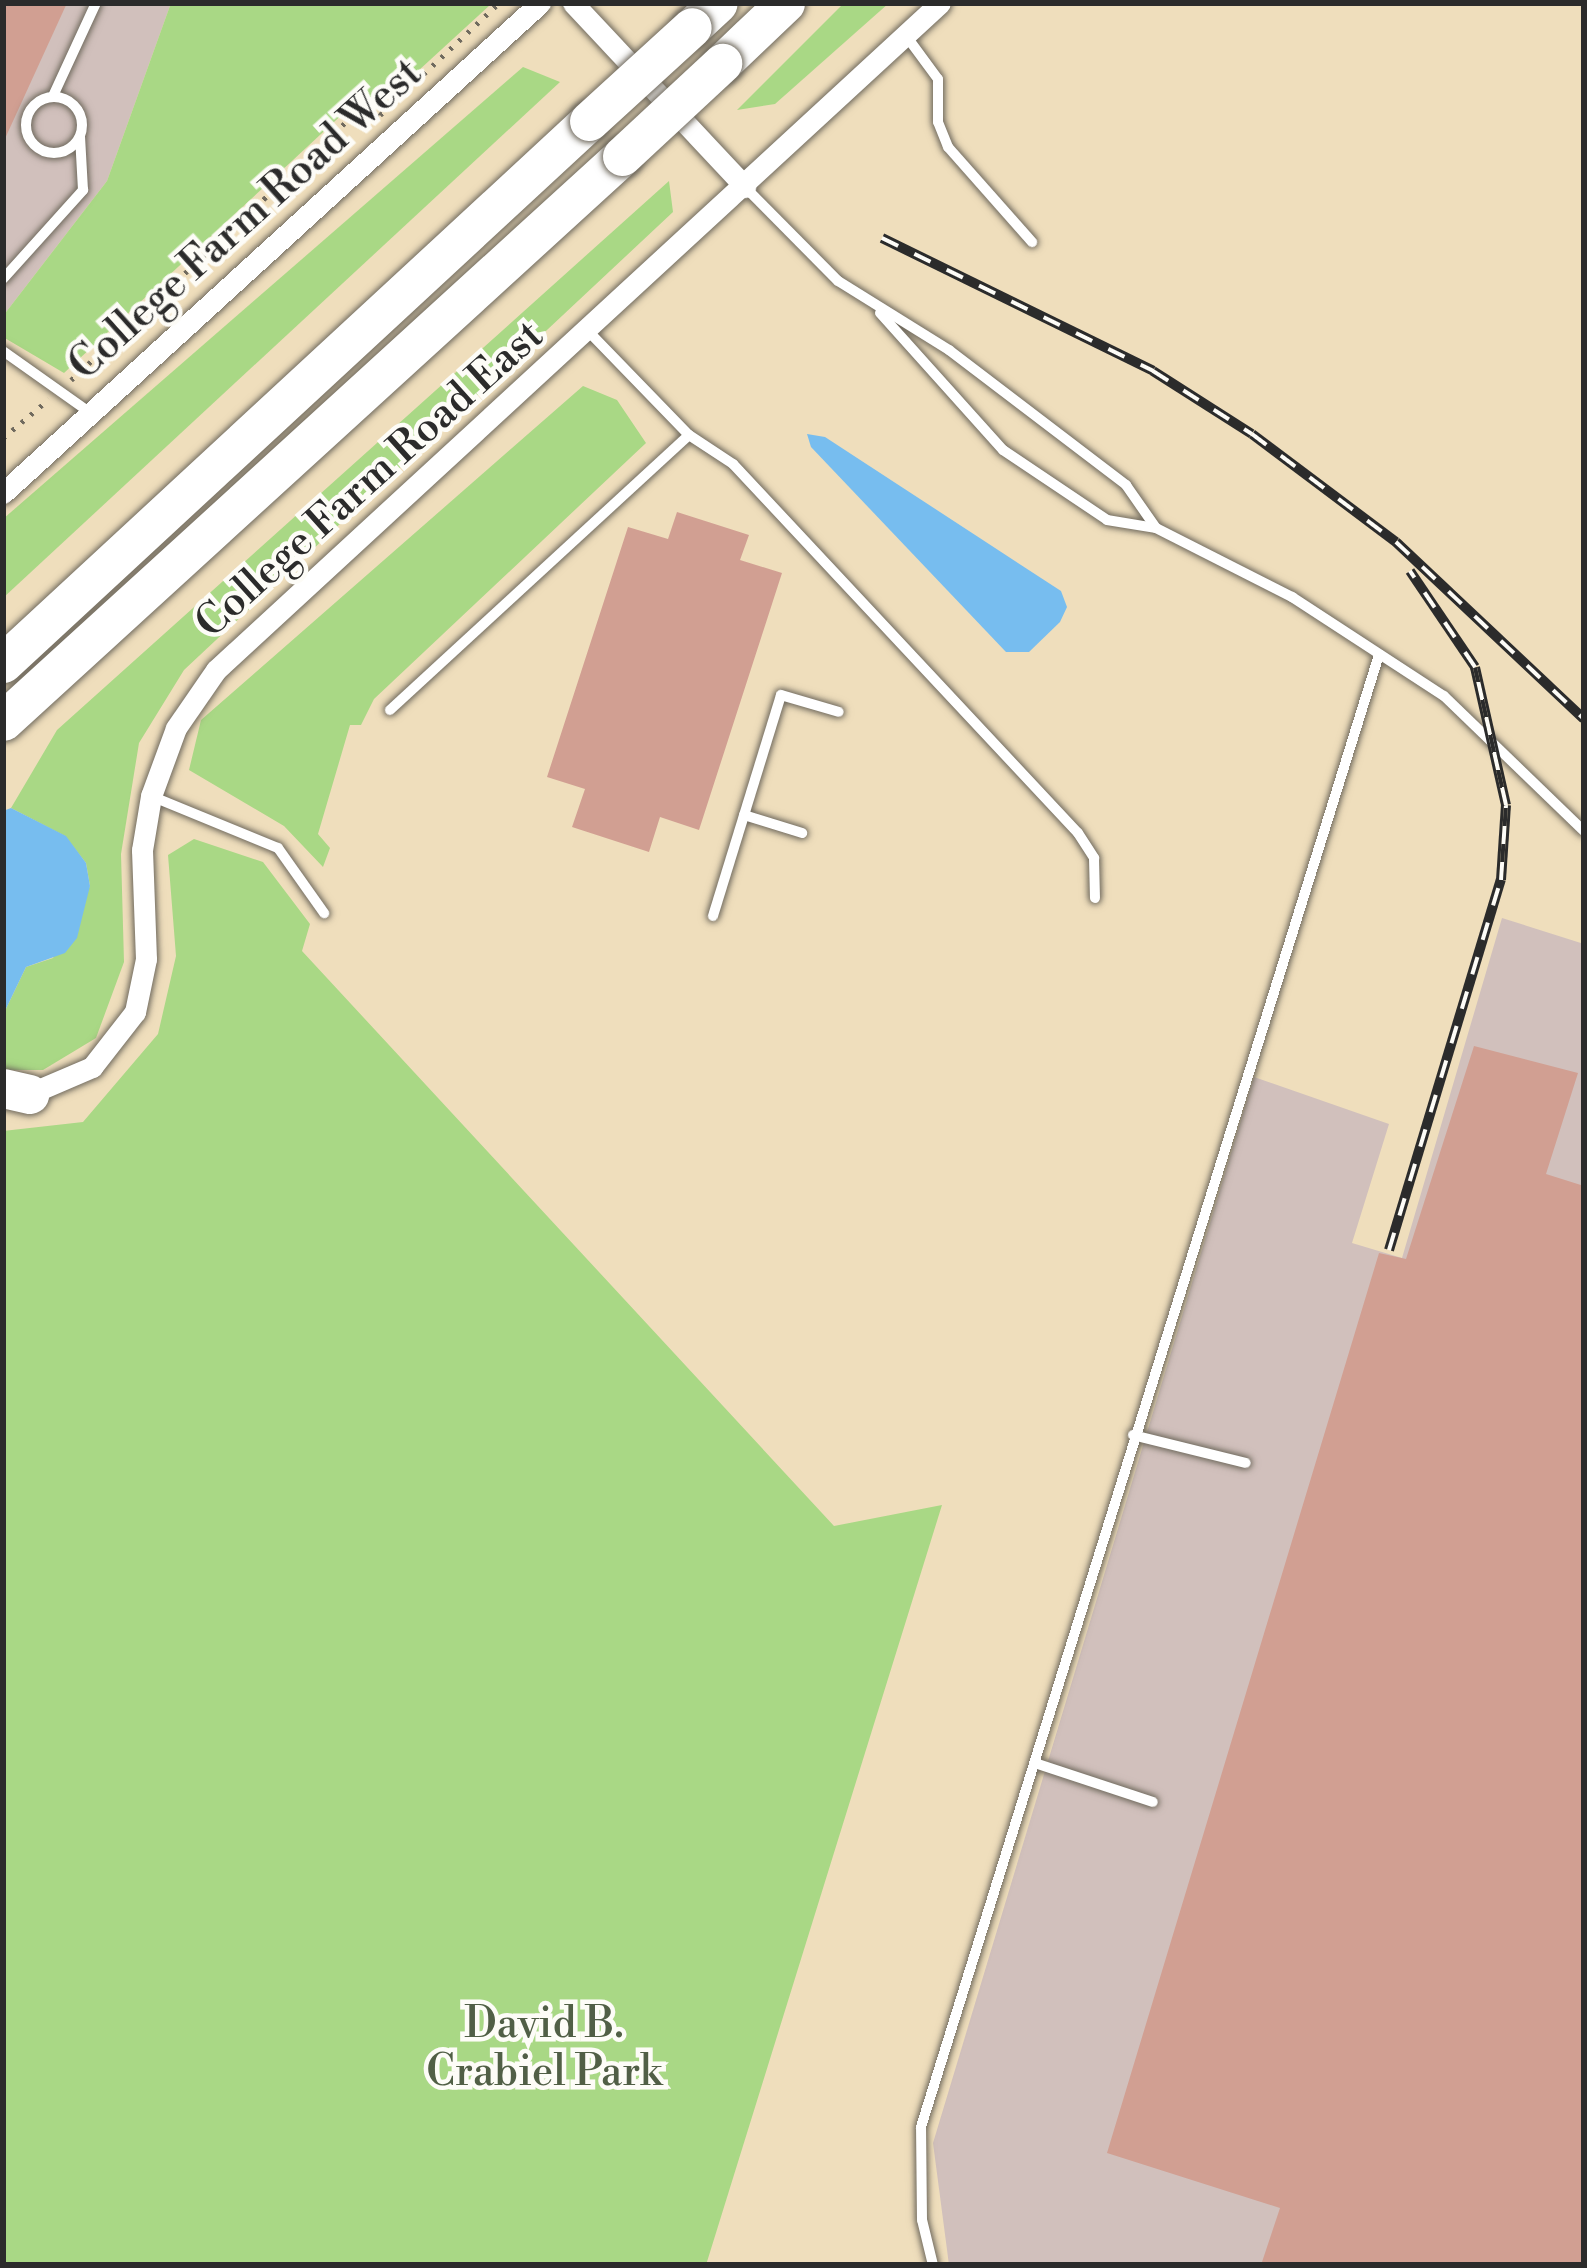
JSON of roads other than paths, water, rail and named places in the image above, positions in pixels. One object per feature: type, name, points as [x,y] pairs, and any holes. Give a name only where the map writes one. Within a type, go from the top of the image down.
[{"type":"highway","points":[[3,721],[785,3]]},
{"type":"highway","points":[[3,663],[705,15]]},
{"type":"highway","points":[[3,753],[76,685],[194,545]]},
{"type":"street","name":"College Farm Road West","points":[[3,493],[540,3]]},
{"type":"street","points":[[573,3],[745,188]]},
{"type":"street","name":"College Farm Road East","points":[[12,1093],[92,1066],[135,1012],[146,959],[142,850],[151,796],[176,728],[216,670],[590,334],[940,3]]},
{"type":"lane","points":[[80,137],[58,153],[33,144],[30,110],[53,97],[96,3]]},
{"type":"lane","points":[[907,37],[938,79],[938,122],[948,147],[1032,242]]},
{"type":"lane","points":[[3,279],[83,190],[78,109],[53,97]]},
{"type":"lane","points":[[745,188],[812,260],[880,313],[949,350],[1126,485],[1156,528]]},
{"type":"lane","points":[[880,313],[1003,450],[1107,520],[1156,528],[1292,597],[1497,739],[1584,831]]},
{"type":"lane","points":[[590,334],[689,435],[733,464],[1078,833],[1094,858],[1095,898]]},
{"type":"lane","points":[[3,351],[92,414]]},
{"type":"lane","points":[[390,710],[689,435]]},
{"type":"lane","points":[[933,2265],[922,2220],[921,2127],[1378,655]]},
{"type":"lane","points":[[712,916],[781,694],[839,712]]},
{"type":"lane","points":[[151,796],[278,848],[324,913]]},
{"type":"lane","points":[[744,815],[802,833]]},
{"type":"lane","points":[[1133,1435],[1246,1463]]},
{"type":"lane","points":[[1035,1762],[1153,1802]]},
{"type":"water","points":[[807,434],[825,437],[1061,591],[1067,607],[1060,622],[1029,652],[1006,652],[811,447]]},
{"type":"water","points":[[11,808],[66,836],[86,863],[90,886],[77,938],[65,953],[26,967],[3,1015],[3,811]]},
{"type":"railway","points":[[882,238],[1153,371],[1252,434],[1396,542],[1584,719]]},
{"type":"railway","points":[[1389,1250],[1501,880],[1506,805],[1475,667],[1410,571]]},
{"type":"park label","name":"David B. Crabiel Park","points":[[544,2049]]}]
